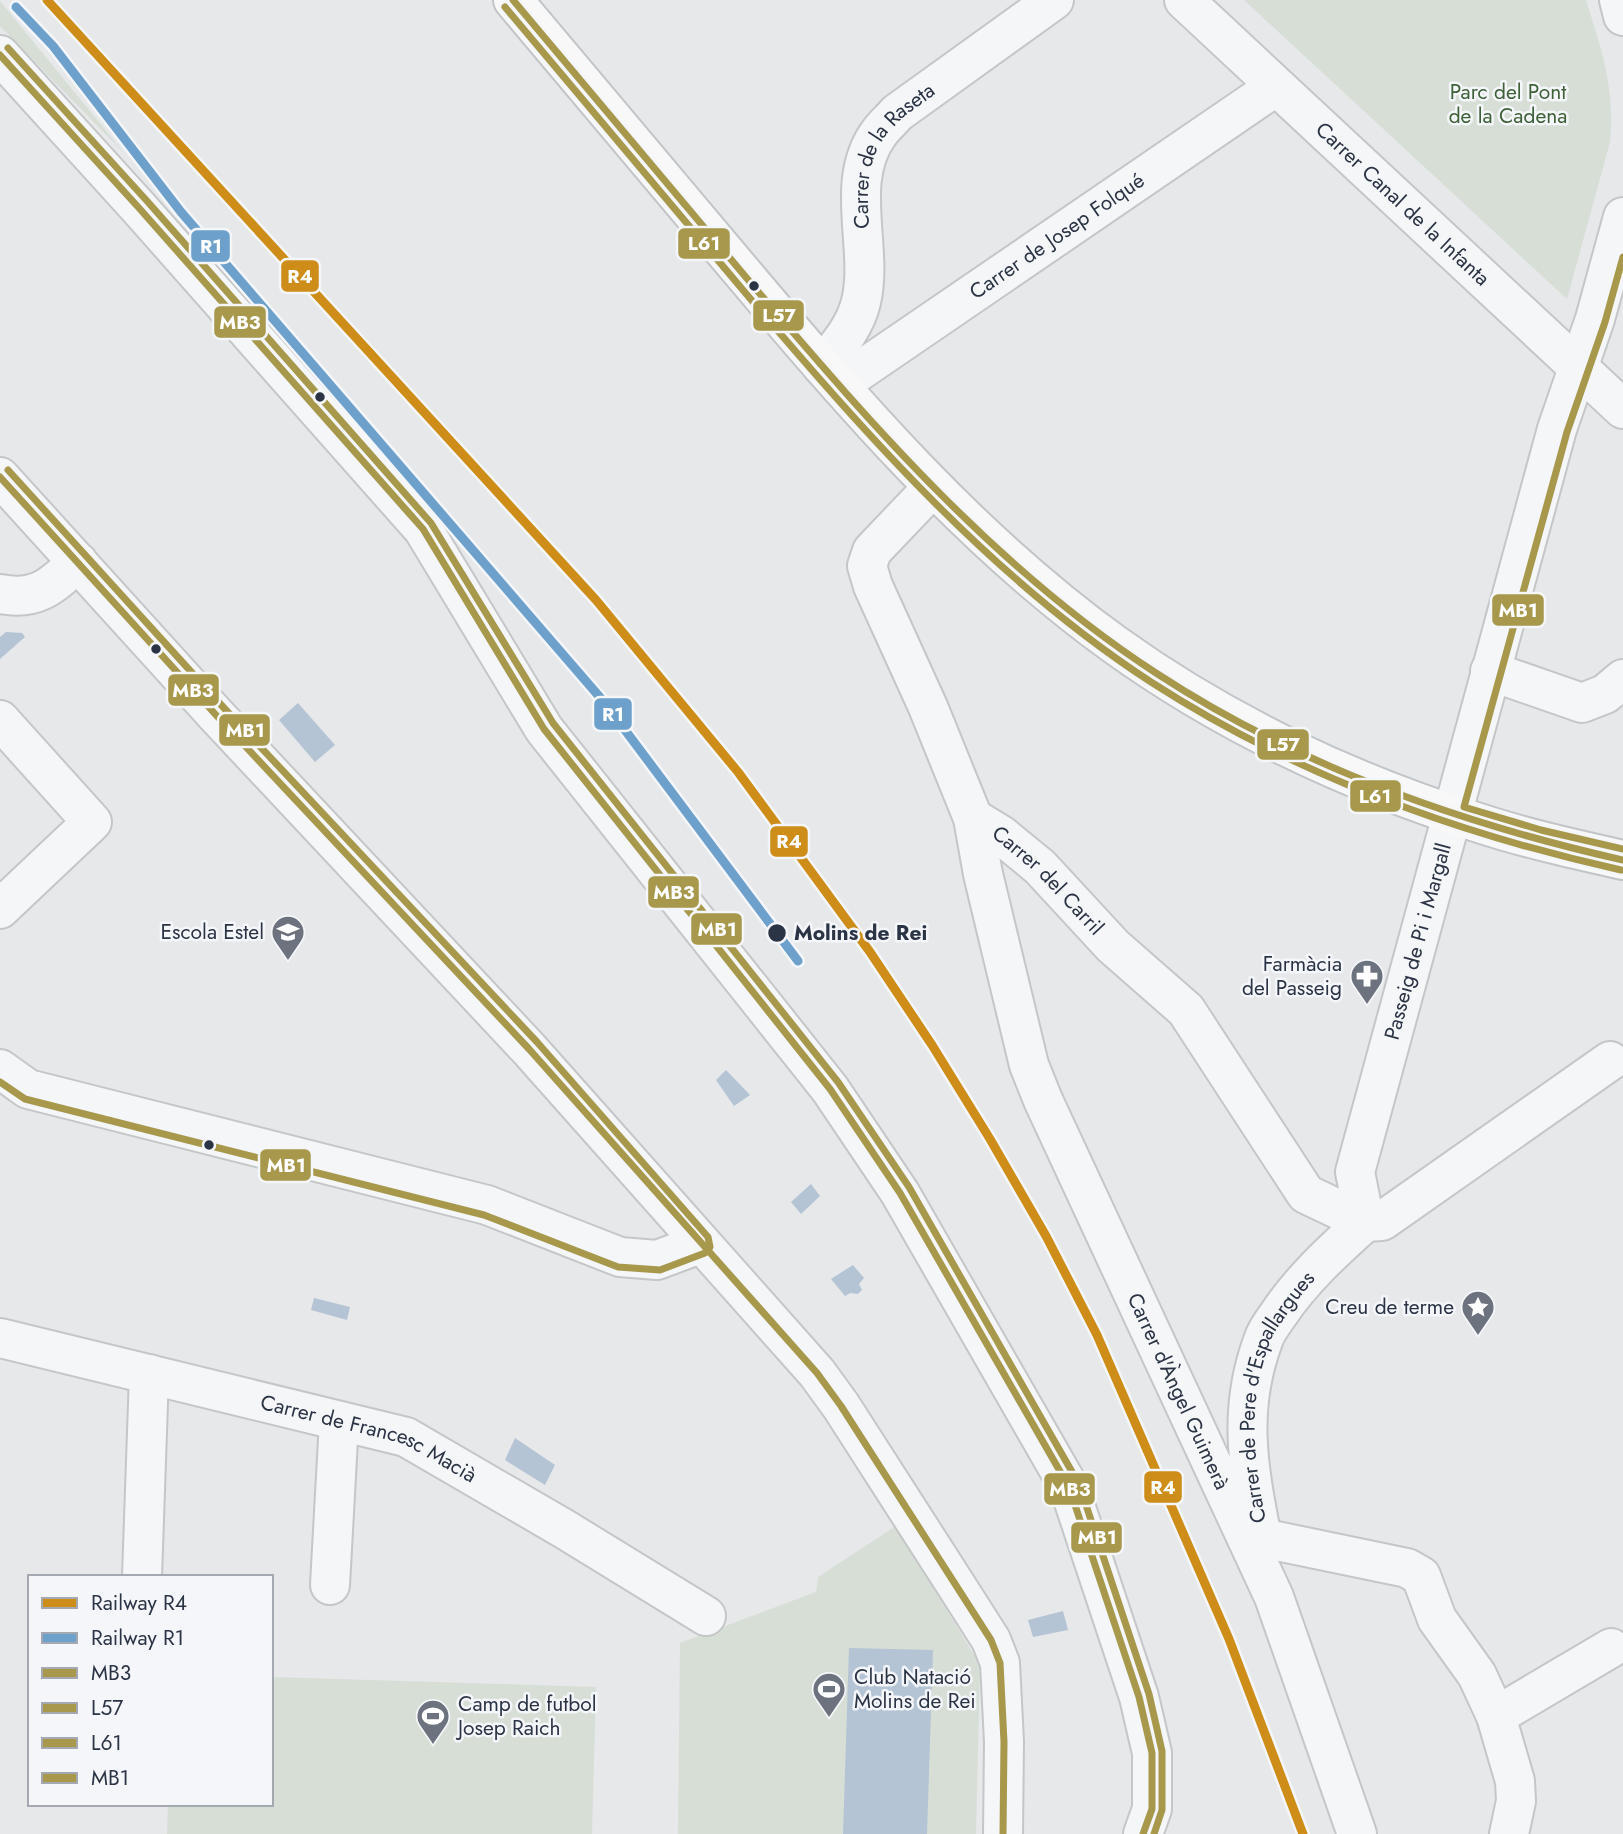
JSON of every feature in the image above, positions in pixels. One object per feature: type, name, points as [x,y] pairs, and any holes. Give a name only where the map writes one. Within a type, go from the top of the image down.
[{"type":"main road","points":[[513,0],[830,375],[933,487],[1016,567],[1054,599],[1173,683],[1243,724],[1317,761],[1381,789],[1451,814],[1538,841],[1623,860]]},
{"type":"street","name":"Carrer de la Raseta","points":[[830,375],[861,303],[864,284],[861,186],[867,156],[878,135],[897,113],[1054,0]]},
{"type":"street","name":"Carrer Canal de la Infanta","points":[[1184,0],[1623,409]]},
{"type":"street","points":[[1619,0],[1623,16]]},
{"type":"street","points":[[0,55],[423,529],[544,729],[838,1101],[900,1193],[1069,1487],[1139,1698],[1152,1753],[1152,1809],[1143,1834]]},
{"type":"street","name":"Carrer de Josep Folqué","points":[[830,375],[1275,86]]},
{"type":"street","name":"Passeig de Pi i Margall","points":[[1365,1222],[1356,1172],[1556,429],[1595,319],[1623,217]]},
{"type":"street","points":[[0,477],[200,698],[529,1049],[817,1373],[991,1640],[1000,1663],[1004,1742],[1003,1834]]},
{"type":"street","name":"Carrer del Carril","points":[[933,487],[872,551],[867,566],[880,604],[928,707],[973,818],[1001,835],[1040,867],[1113,946],[1186,1010],[1306,1194],[1365,1222]]},
{"type":"street","points":[[0,594],[18,597],[50,588],[78,562]]},
{"type":"street","points":[[1490,671],[1582,703],[1605,694],[1623,679]]},
{"type":"street","points":[[0,720],[92,822],[0,909]]},
{"type":"street","name":"Carrer d'Àngel Guimerà","points":[[973,818],[1029,1065],[1274,1597],[1357,1834]]},
{"type":"street","points":[[1365,1222],[1382,1221],[1610,1061]]},
{"type":"street","points":[[0,1069],[28,1089],[487,1205],[620,1257],[657,1260],[700,1244]]},
{"type":"street","name":"Carrer de Pere d'Espallargues","points":[[1274,1597],[1247,1451],[1247,1407],[1264,1336],[1293,1292],[1365,1222]]},
{"type":"street","name":"Carrer de Francesc Macià","points":[[0,1338],[406,1437],[566,1530],[706,1616]]},
{"type":"street","points":[[142,1575],[149,1374]]},
{"type":"street","points":[[330,1585],[338,1421]]},
{"type":"street","points":[[1262,1538],[1406,1568],[1421,1576],[1437,1619],[1477,1675],[1496,1716],[1516,1781],[1516,1801],[1509,1834]]},
{"type":"street","points":[[1496,1716],[1611,1648]]},
{"type":"green space","name":"Parc del Pont de la Cadena","points":[[1244,0],[1586,0],[1609,86],[1610,142],[1567,299]]},
{"type":"green space","points":[[0,1],[124,153],[0,26]]},
{"type":"green space","name":"Club Natació Molins de Rei","points":[[896,1526],[980,1665],[976,1834],[678,1834],[680,1643],[816,1592],[818,1577]]},
{"type":"green space","name":"Camp de futbol Josep Raich","points":[[273,1677],[596,1687],[592,1834],[167,1834],[168,1806],[273,1806]]},
{"type":"water","points":[[6,632],[22,633],[25,637],[0,659],[0,637]]},
{"type":"water","points":[[298,703],[335,745],[315,762],[279,720]]},
{"type":"water","points":[[726,1070],[750,1095],[734,1106],[716,1080]]},
{"type":"water","points":[[811,1184],[820,1196],[801,1214],[791,1202]]},
{"type":"water","points":[[853,1265],[864,1278],[859,1284],[862,1290],[858,1294],[850,1293],[845,1296],[831,1279]]},
{"type":"water","points":[[314,1298],[350,1307],[347,1320],[311,1310]]},
{"type":"water","points":[[515,1438],[555,1465],[545,1485],[505,1460]]},
{"type":"water","points":[[1063,1611],[1068,1630],[1033,1637],[1028,1620]]},
{"type":"water","points":[[849,1648],[933,1650],[927,1834],[843,1834]]},
{"type":"rail line","name":"R4","points":[[47,0],[596,600],[738,772],[870,952],[990,1139],[1046,1236],[1097,1335],[1229,1639],[1303,1834]]},
{"type":"rail line","name":"R1","points":[[16,7],[53,46],[181,212],[604,702],[798,961]]},
{"type":"transit line","name":"L57","points":[[513,0],[755,288],[893,445],[992,544],[1044,590],[1099,633],[1156,673],[1210,706],[1323,763],[1440,809],[1500,828],[1623,860]]},
{"type":"transit line","name":"L61","points":[[505,7],[748,296],[887,454],[986,552],[1039,599],[1094,642],[1151,682],[1206,715],[1319,773],[1437,819],[1497,838],[1621,870]]},
{"type":"transit line","name":"MB1","points":[[8,48],[431,523],[553,723],[838,1082],[909,1187],[1079,1484],[1149,1694],[1162,1751],[1162,1810],[1154,1834]]},
{"type":"transit line","name":"MB3","points":[[0,55],[423,529],[544,729],[830,1089],[900,1193],[1069,1487],[1139,1697],[1152,1753],[1152,1809],[1143,1834]]},
{"type":"transit line","name":"MB1","points":[[1623,257],[1605,322],[1567,432],[1464,807],[1541,830],[1623,849]]},
{"type":"transit line","name":"MB1","points":[[0,1082],[25,1099],[484,1215],[618,1267],[660,1270],[705,1253],[710,1247],[708,1237],[537,1042],[224,708],[8,470]]},
{"type":"transit line","name":"MB3","points":[[0,477],[216,715],[529,1049],[817,1373],[991,1640],[1000,1663],[1004,1742],[1003,1834]]},
{"type":"place","name":"Molins de Rei","points":[[777,933]]},
{"type":"place","name":"Escola Estel","points":[[288,962]]},
{"type":"place","name":"Farmàcia del Passeig","points":[[1367,1006]]},
{"type":"place","name":"Creu de terme","points":[[1478,1337]]},
{"type":"place","name":"Club Natació Molins de Rei","points":[[829,1719]]},
{"type":"place","name":"Camp de futbol Josep Raich","points":[[433,1746]]}]
